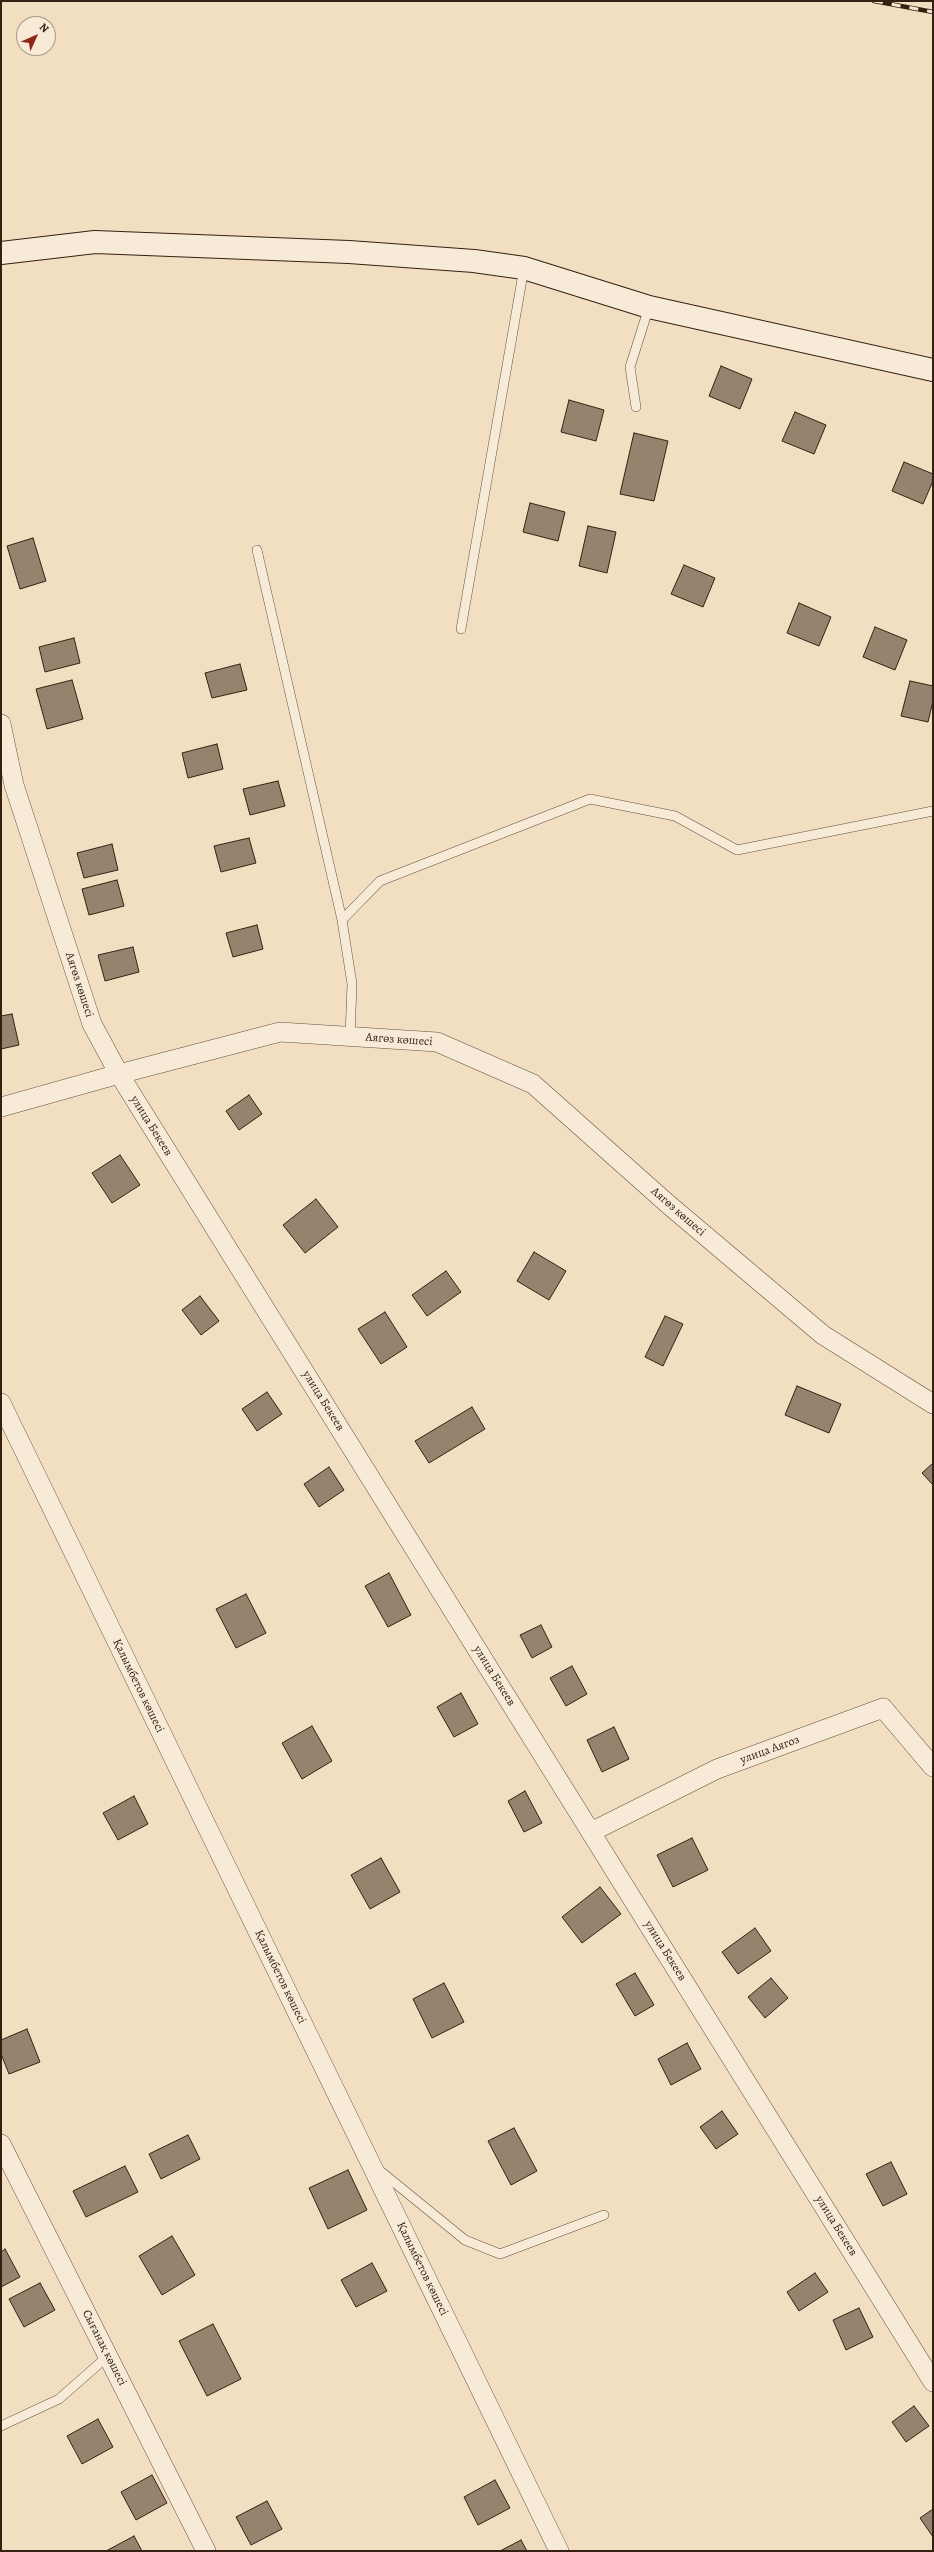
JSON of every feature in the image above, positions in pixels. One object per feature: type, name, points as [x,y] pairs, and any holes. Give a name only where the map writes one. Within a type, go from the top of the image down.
[{"type":"street","points":[[1,253],[103,243],[349,252],[474,261],[524,268],[649,307],[933,370]]},
{"type":"street","name":"Аягөз көшесі","points":[[1,724],[14,785],[92,1024],[119,1074],[280,1032],[437,1042],[533,1084],[823,1335],[933,1404]]},
{"type":"street","points":[[1,1107],[119,1074]]},
{"type":"street","name":"улица Бекеев","points":[[119,1074],[933,2382]]},
{"type":"street","name":"Қалымбетов көшесі","points":[[1,1403],[560,2551]]},
{"type":"street","name":"улица Аягоз","points":[[591,1832],[717,1769],[883,1708],[933,1767]]},
{"type":"street","name":"Сығанақ көшесі","points":[[1,2144],[206,2551]]},
{"type":"lane","points":[[461,629],[524,268]]},
{"type":"lane","points":[[636,406],[630,367],[649,307]]},
{"type":"lane","points":[[257,550],[342,920],[352,984],[350,1036]]},
{"type":"lane","points":[[342,920],[380,881],[590,799],[675,816],[737,850],[933,812]]},
{"type":"lane","points":[[370,2163],[465,2240],[500,2254],[604,2215]]},
{"type":"lane","points":[[1,2426],[59,2399],[108,2356]]},
{"type":"building","points":[[721,366],[752,379],[740,409],[709,396]]},
{"type":"building","points":[[569,400],[604,410],[596,441],[561,432]]},
{"type":"building","points":[[795,412],[826,425],[814,454],[782,441]]},
{"type":"building","points":[[634,433],[668,441],[654,501],[620,494]]},
{"type":"building","points":[[904,462],[933,474],[933,481],[923,504],[892,491]]},
{"type":"building","points":[[530,503],[565,512],[558,541],[523,532]]},
{"type":"building","points":[[588,526],[616,532],[607,573],[579,566]]},
{"type":"building","points":[[33,538],[46,581],[20,589],[7,546]]},
{"type":"building","points":[[684,565],[715,578],[703,607],[671,594]]},
{"type":"building","points":[[799,603],[831,617],[819,646],[787,633]]},
{"type":"building","points":[[875,627],[907,640],[895,670],[863,657]]},
{"type":"building","points":[[74,638],[80,663],[45,672],[39,647]]},
{"type":"building","points":[[240,664],[247,690],[212,698],[205,673]]},
{"type":"building","points":[[72,680],[83,719],[47,729],[36,689]]},
{"type":"building","points":[[910,681],[933,686],[933,701],[928,722],[901,716]]},
{"type":"building","points":[[217,744],[223,769],[188,778],[182,753]]},
{"type":"building","points":[[278,781],[285,806],[250,815],[243,789]]},
{"type":"building","points":[[249,838],[256,863],[221,872],[214,846]]},
{"type":"building","points":[[112,844],[118,870],[84,878],[77,853]]},
{"type":"building","points":[[117,880],[124,906],[89,915],[82,889]]},
{"type":"building","points":[[257,925],[263,949],[233,957],[226,933]]},
{"type":"building","points":[[133,947],[139,972],[105,981],[98,955]]},
{"type":"building","points":[[12,1014],[19,1045],[1,1049],[1,1016]]},
{"type":"building","points":[[249,1095],[262,1114],[239,1130],[226,1111]]},
{"type":"building","points":[[120,1155],[140,1185],[112,1203],[92,1173]]},
{"type":"building","points":[[316,1199],[338,1227],[305,1253],[283,1225]]},
{"type":"building","points":[[534,1252],[566,1271],[549,1300],[517,1281]]},
{"type":"building","points":[[446,1271],[461,1292],[427,1316],[412,1295]]},
{"type":"building","points":[[200,1296],[219,1321],[201,1335],[182,1310]]},
{"type":"building","points":[[385,1312],[407,1347],[381,1364],[358,1329]]},
{"type":"building","points":[[665,1316],[683,1324],[663,1366],[645,1357]]},
{"type":"building","points":[[797,1386],[841,1404],[829,1433],[785,1415]]},
{"type":"building","points":[[267,1392],[282,1414],[257,1431],[242,1409]]},
{"type":"building","points":[[472,1407],[485,1429],[429,1463],[415,1441]]},
{"type":"building","points":[[933,1463],[933,1485],[922,1473]]},
{"type":"building","points":[[329,1467],[344,1490],[319,1507],[304,1484]]},
{"type":"building","points":[[389,1573],[411,1615],[388,1627],[365,1586]]},
{"type":"building","points":[[246,1594],[266,1633],[236,1648],[216,1609]]},
{"type":"building","points":[[541,1625],[552,1647],[532,1658],[520,1635]]},
{"type":"building","points":[[572,1666],[587,1694],[566,1706],[550,1678]]},
{"type":"building","points":[[461,1693],[478,1724],[454,1737],[437,1707]]},
{"type":"building","points":[[312,1726],[332,1761],[302,1779],[282,1743]]},
{"type":"building","points":[[614,1727],[629,1759],[602,1772],[587,1740]]},
{"type":"building","points":[[525,1791],[542,1823],[524,1832],[508,1801]]},
{"type":"building","points":[[134,1796],[148,1824],[118,1840],[103,1813]]},
{"type":"building","points":[[692,1838],[708,1870],[673,1887],[657,1855]]},
{"type":"building","points":[[381,1858],[400,1892],[370,1909],[351,1875]]},
{"type":"building","points":[[600,1887],[621,1914],[582,1943],[562,1917]]},
{"type":"building","points":[[755,1928],[771,1951],[738,1974],[722,1952]]},
{"type":"building","points":[[635,1973],[654,2005],[635,2016],[616,1984]]},
{"type":"building","points":[[771,1978],[788,1998],[765,2018],[748,1997]]},
{"type":"building","points":[[444,1983],[464,2022],[432,2038],[413,1999]]},
{"type":"building","points":[[27,2029],[40,2062],[9,2074],[1,2054],[1,2040]]},
{"type":"building","points":[[687,2043],[701,2069],[671,2085],[658,2059]]},
{"type":"building","points":[[722,2111],[738,2134],[716,2149],[700,2127]]},
{"type":"building","points":[[514,2128],[537,2171],[511,2185],[488,2141]]},
{"type":"building","points":[[188,2135],[200,2159],[161,2179],[149,2154]]},
{"type":"building","points":[[891,2162],[907,2194],[883,2206],[866,2174]]},
{"type":"building","points":[[125,2166],[138,2192],[86,2217],[73,2191]]},
{"type":"building","points":[[348,2170],[367,2210],[328,2229],[309,2188]]},
{"type":"building","points":[[172,2236],[195,2275],[162,2295],[139,2256]]},
{"type":"building","points":[[5,2249],[20,2277],[1,2287],[1,2252]]},
{"type":"building","points":[[372,2263],[387,2291],[356,2307],[341,2280]]},
{"type":"building","points":[[815,2273],[828,2292],[799,2311],[787,2292]]},
{"type":"building","points":[[40,2283],[55,2310],[24,2327],[9,2299]]},
{"type":"building","points":[[859,2308],[873,2337],[846,2350],[833,2320]]},
{"type":"building","points":[[213,2324],[241,2379],[207,2396],[179,2341]]},
{"type":"building","points":[[914,2406],[929,2426],[906,2442],[892,2422]]},
{"type":"building","points":[[98,2419],[113,2447],[82,2464],[67,2436]]},
{"type":"building","points":[[152,2475],[167,2503],[136,2520],[121,2492]]},
{"type":"building","points":[[495,2480],[510,2508],[478,2525],[464,2497]]},
{"type":"building","points":[[267,2501],[282,2529],[251,2545],[236,2517]]},
{"type":"building","points":[[933,2509],[933,2537],[920,2518]]},
{"type":"building","points":[[134,2536],[142,2551],[106,2551]]},
{"type":"building","points":[[521,2540],[527,2551],[500,2551]]},
{"type":"railway","points":[[874,1],[933,12]]}]
